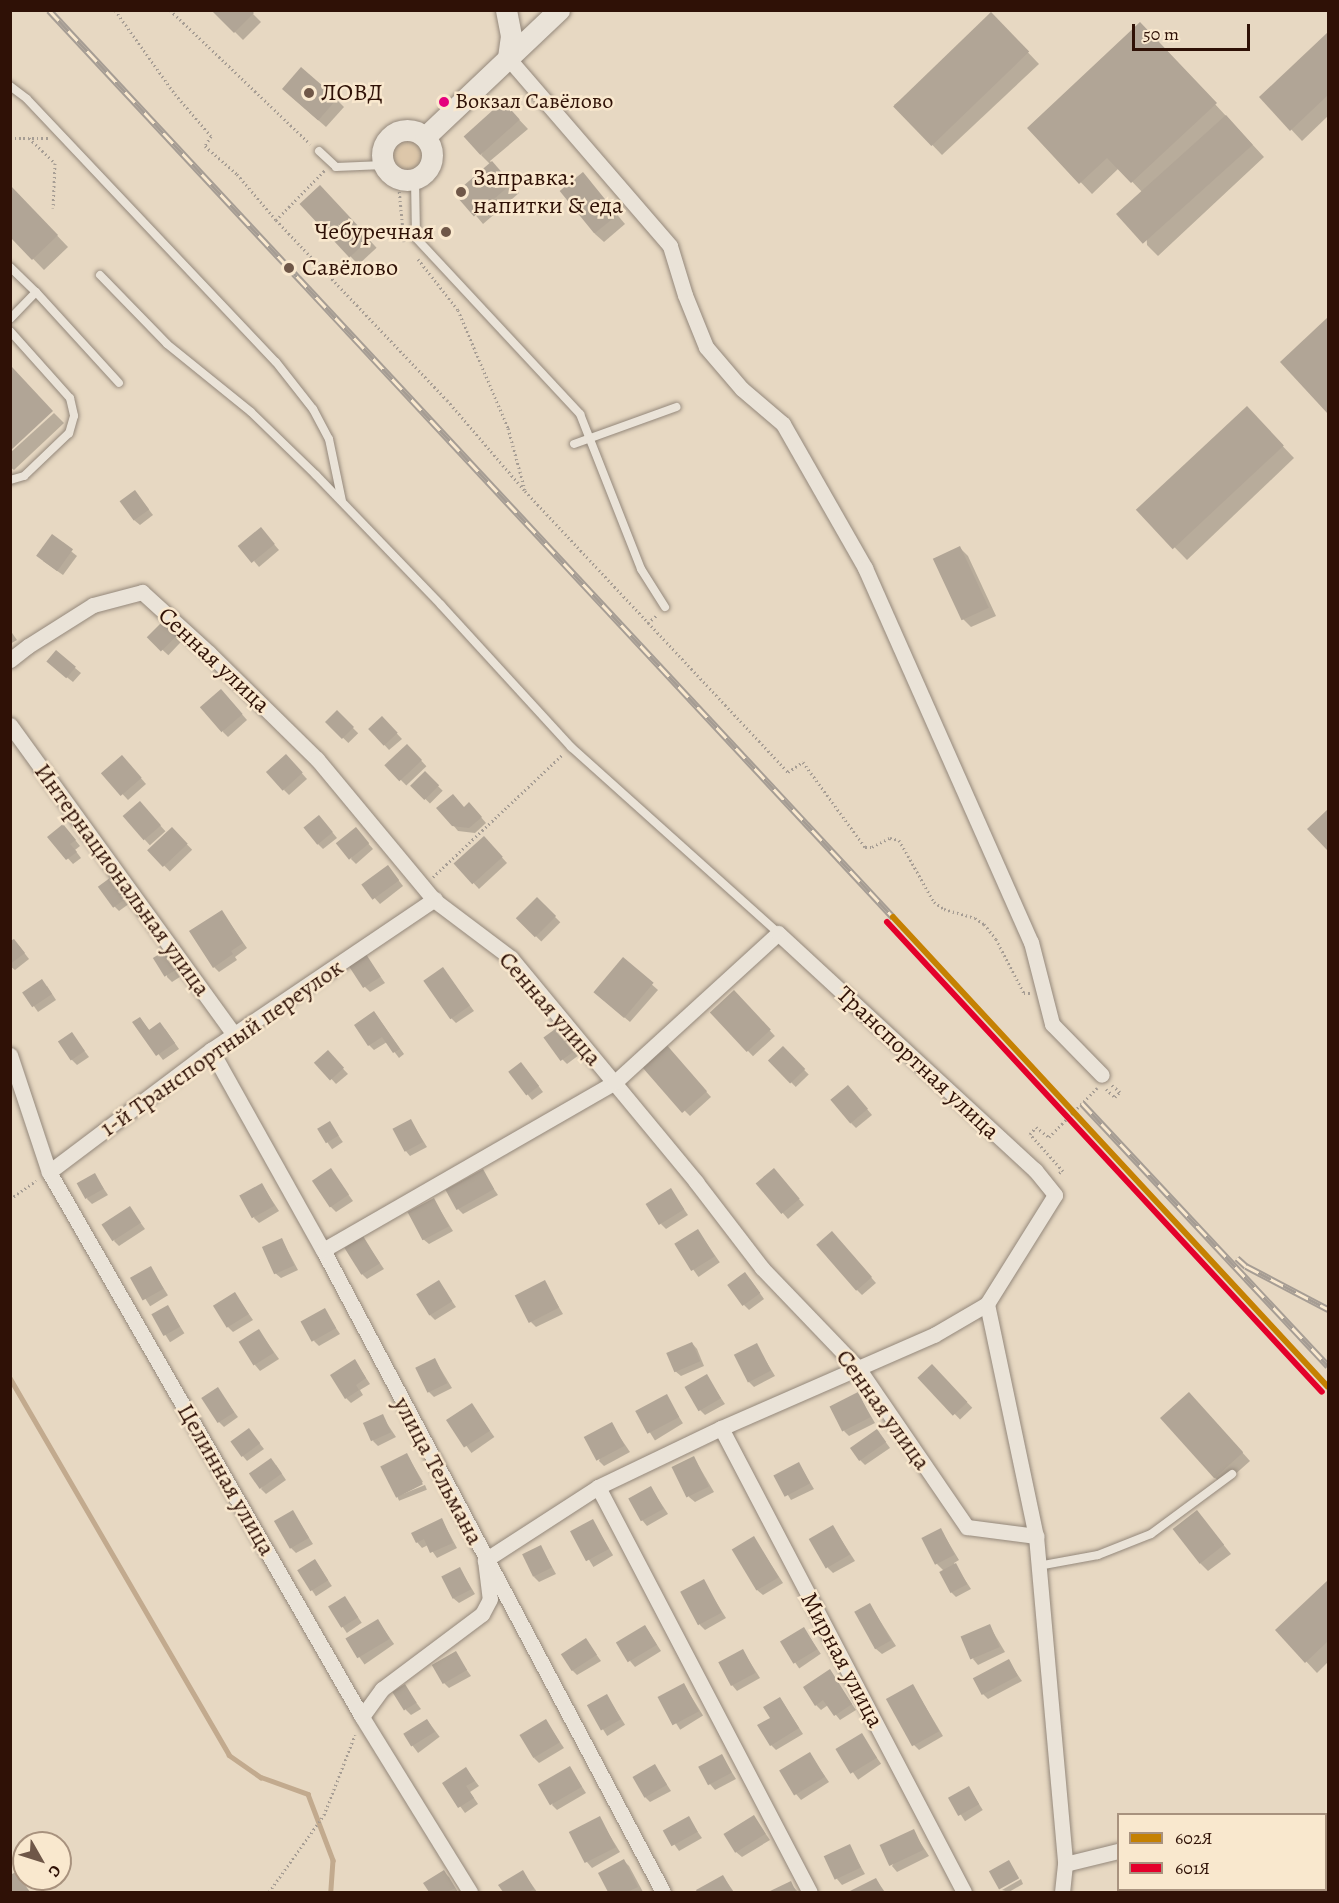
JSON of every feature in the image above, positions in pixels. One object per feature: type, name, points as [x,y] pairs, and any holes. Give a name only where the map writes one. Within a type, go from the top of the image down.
[{"type":"street","points":[[506,10],[511,36],[508,58],[670,246],[685,295],[706,347],[742,389],[783,423],[865,568],[1030,942],[1052,1024],[1102,1075]]},
{"type":"street","points":[[424,137],[560,10]]},
{"type":"street","points":[[409,130],[424,137],[429,144],[431,160],[428,168],[399,174],[383,148],[393,134],[409,130]]},
{"type":"street","name":"Сенная улица","points":[[10,660],[93,605],[142,592],[209,652],[317,759],[435,900],[511,958],[762,1268],[858,1368],[967,1527],[1036,1536]]},
{"type":"street","name":"Интернациональная улица","points":[[10,725],[234,1034]]},
{"type":"street","name":"1-й Транспортный переулок","points":[[49,1172],[211,1050],[435,900]]},
{"type":"street","points":[[323,1250],[614,1083],[778,933]]},
{"type":"street","name":"Транспортная улица","points":[[778,933],[1035,1170],[1055,1195],[987,1304]]},
{"type":"street","name":"улица Тельмана","points":[[211,1050],[323,1250],[663,1893]]},
{"type":"street","name":"Целинная улица","points":[[10,1055],[49,1172],[362,1716],[470,1893]]},
{"type":"street","points":[[362,1716],[382,1689],[482,1614],[490,1599],[485,1560],[598,1487],[721,1428],[934,1335],[987,1304],[1036,1536],[1065,1864],[1062,1893]]},
{"type":"street","name":"Мирная улица","points":[[721,1428],[964,1893]]},
{"type":"street","points":[[598,1487],[810,1893]]},
{"type":"street","points":[[1065,1864],[1117,1851]]},
{"type":"lane","points":[[10,86],[27,99],[276,362],[314,409],[329,439],[342,502]]},
{"type":"lane","points":[[319,152],[336,167],[399,174],[416,238],[580,414],[641,569],[665,607]]},
{"type":"lane","points":[[10,267],[36,292],[119,383]]},
{"type":"lane","points":[[100,275],[166,344],[251,412],[342,502],[571,747],[778,933]]},
{"type":"lane","points":[[10,319],[36,292]]},
{"type":"lane","points":[[10,331],[70,398],[74,416],[69,433],[24,476],[10,480]]},
{"type":"lane","points":[[574,444],[676,407]]},
{"type":"lane","points":[[1038,1566],[1098,1555],[1152,1534],[1232,1474]]},
{"type":"path","points":[[115,10],[175,94],[211,136],[205,146],[237,174],[276,220],[447,400],[525,491],[788,772],[803,762],[865,847],[872,847],[890,838],[899,840],[934,902],[944,909],[975,918],[984,924],[996,939],[1024,993],[1044,994]]},
{"type":"path","points":[[170,10],[319,152]]},
{"type":"path","points":[[10,138],[64,138]]},
{"type":"path","points":[[29,138],[55,163],[53,208]]},
{"type":"path","points":[[276,220],[332,164]]},
{"type":"path","points":[[399,174],[402,239],[409,248]]},
{"type":"path","points":[[416,257],[458,310],[508,428],[525,491]]},
{"type":"path","points":[[423,887],[571,747]]},
{"type":"path","points":[[1035,1170],[1046,1160],[1060,1174],[1063,1171],[1030,1134],[1036,1127],[1048,1137],[1100,1084],[1115,1097],[1119,1092],[1102,1075]]},
{"type":"path","points":[[10,1198],[49,1172]]},
{"type":"path","points":[[269,1893],[324,1815],[362,1716]]},
{"type":"shaded area","points":[[407,138],[418,143],[423,154],[418,165],[407,170],[396,165],[391,154],[396,143]]},
{"type":"building","points":[[211,10],[251,10],[254,13],[234,33]]},
{"type":"building","points":[[991,12],[1029,52],[931,146],[893,106]]},
{"type":"building","points":[[1140,22],[1217,103],[1131,183],[1107,158],[1079,184],[1027,128]]},
{"type":"building","points":[[1328,32],[1328,95],[1290,131],[1259,97]]},
{"type":"building","name":"ЛОВД","points":[[301,67],[337,98],[318,120],[282,89]]},
{"type":"building","points":[[503,101],[520,120],[480,155],[464,136]]},
{"type":"building","points":[[1226,115],[1253,145],[1143,244],[1116,214]]},
{"type":"building","points":[[492,161],[512,184],[474,216],[454,194]]},
{"type":"building","points":[[583,172],[618,215],[594,234],[560,191]]},
{"type":"building","points":[[10,185],[58,235],[32,260],[10,237]]},
{"type":"building","name":"Савёлово","points":[[320,185],[370,238],[349,257],[300,204]]},
{"type":"building","points":[[1328,317],[1328,414],[1280,362]]},
{"type":"building","points":[[12,367],[53,411],[10,451],[10,369]]},
{"type":"building","points":[[1247,406],[1284,445],[1173,549],[1136,510]]},
{"type":"building","points":[[135,490],[149,509],[134,521],[120,501]]},
{"type":"building","points":[[261,527],[275,544],[252,563],[238,546]]},
{"type":"building","points":[[52,534],[73,549],[57,571],[36,556]]},
{"type":"building","points":[[960,546],[989,608],[962,620],[933,559]]},
{"type":"building","points":[[163,621],[177,635],[161,651],[147,637]]},
{"type":"building","points":[[56,650],[76,667],[66,678],[46,661]]},
{"type":"building","points":[[221,689],[243,714],[222,732],[200,707]]},
{"type":"building","points":[[337,710],[354,727],[342,739],[325,722]]},
{"type":"building","points":[[382,716],[398,733],[384,746],[368,729]]},
{"type":"building","points":[[407,744],[422,760],[399,781],[384,765]]},
{"type":"building","points":[[286,754],[303,773],[283,791],[266,772]]},
{"type":"building","points":[[122,755],[142,778],[121,796],[101,773]]},
{"type":"building","points":[[425,771],[439,785],[424,800],[410,786]]},
{"type":"building","points":[[453,794],[464,807],[469,802],[482,817],[469,828],[452,826],[436,808]]},
{"type":"building","points":[[140,801],[161,825],[144,840],[123,816]]},
{"type":"building","points":[[1328,809],[1328,851],[1307,829]]},
{"type":"building","points":[[319,815],[333,832],[317,845],[303,828]]},
{"type":"building","points":[[63,824],[76,840],[70,844],[77,852],[66,860],[47,837]]},
{"type":"building","points":[[172,827],[188,844],[163,867],[147,850]]},
{"type":"building","points":[[356,827],[369,843],[349,860],[336,843]]},
{"type":"building","points":[[484,836],[503,857],[472,884],[454,863]]},
{"type":"building","points":[[388,865],[399,880],[372,900],[361,884]]},
{"type":"building","points":[[114,875],[129,896],[113,908],[98,887]]},
{"type":"building","points":[[537,897],[556,916],[535,937],[516,918]]},
{"type":"building","points":[[222,910],[243,943],[231,951],[233,954],[213,968],[189,931]]},
{"type":"building","points":[[14,939],[25,953],[10,964],[10,941]]},
{"type":"building","points":[[169,948],[181,967],[165,977],[153,958]]},
{"type":"building","points":[[366,954],[381,977],[363,988],[348,965]]},
{"type":"building","points":[[623,957],[654,983],[624,1018],[593,992]]},
{"type":"building","points":[[443,967],[470,1006],[450,1019],[423,981]]},
{"type":"building","points":[[42,979],[52,994],[32,1007],[22,992]]},
{"type":"building","points":[[734,990],[771,1029],[747,1052],[710,1013]]},
{"type":"building","points":[[374,1011],[400,1049],[393,1053],[382,1037],[368,1046],[354,1025]]},
{"type":"building","points":[[140,1017],[149,1030],[160,1022],[175,1043],[156,1056],[132,1022]]},
{"type":"building","points":[[558,1027],[575,1050],[560,1061],[543,1038]]},
{"type":"building","points":[[72,1032],[85,1051],[71,1061],[58,1042]]},
{"type":"building","points":[[665,1043],[707,1091],[682,1113],[640,1065]]},
{"type":"building","points":[[783,1046],[805,1069],[790,1084],[768,1061]]},
{"type":"building","points":[[328,1050],[344,1068],[330,1081],[314,1063]]},
{"type":"building","points":[[521,1062],[539,1086],[526,1096],[508,1072]]},
{"type":"building","points":[[848,1085],[868,1109],[850,1124],[830,1100]]},
{"type":"building","points":[[411,1119],[423,1142],[405,1152],[392,1129]]},
{"type":"building","points":[[330,1121],[339,1136],[326,1143],[317,1129]]},
{"type":"building","points":[[331,1168],[349,1195],[330,1207],[312,1181]]},
{"type":"building","points":[[774,1168],[800,1199],[781,1214],[756,1183]]},
{"type":"building","points":[[483,1169],[494,1189],[457,1210],[445,1190]]},
{"type":"building","points":[[95,1173],[104,1189],[85,1199],[77,1183]]},
{"type":"building","points":[[262,1183],[275,1206],[252,1218],[239,1196]]},
{"type":"building","points":[[671,1188],[684,1209],[659,1225],[646,1204]]},
{"type":"building","points":[[434,1198],[449,1226],[423,1240],[408,1212]]},
{"type":"building","points":[[130,1206],[141,1223],[112,1241],[101,1225]]},
{"type":"building","points":[[698,1229],[715,1256],[691,1271],[674,1244]]},
{"type":"building","points":[[832,1231],[872,1277],[856,1291],[816,1245]]},
{"type":"building","points":[[363,1236],[380,1263],[361,1275],[344,1248]]},
{"type":"building","points":[[282,1238],[294,1265],[274,1274],[262,1247]]},
{"type":"building","points":[[151,1266],[164,1289],[143,1300],[130,1278]]},
{"type":"building","points":[[745,1272],[760,1293],[742,1306],[727,1285]]},
{"type":"building","points":[[439,1280],[452,1301],[429,1316],[416,1294]]},
{"type":"building","points":[[545,1280],[559,1308],[529,1323],[515,1295]]},
{"type":"building","points":[[235,1292],[249,1314],[227,1328],[213,1306]]},
{"type":"building","points":[[168,1305],[180,1327],[164,1336],[151,1314]]},
{"type":"building","points":[[325,1308],[336,1328],[312,1342],[301,1322]]},
{"type":"building","points":[[259,1329],[274,1353],[253,1365],[239,1342]]},
{"type":"building","points":[[692,1342],[700,1361],[674,1372],[666,1353]]},
{"type":"building","points":[[757,1343],[771,1371],[748,1382],[734,1355]]},
{"type":"building","points":[[435,1358],[447,1383],[428,1393],[415,1368]]},
{"type":"building","points":[[355,1359],[366,1378],[356,1385],[359,1390],[345,1399],[330,1375]]},
{"type":"building","points":[[932,1364],[967,1402],[953,1416],[917,1378]]},
{"type":"building","points":[[707,1374],[721,1398],[698,1411],[684,1387]]},
{"type":"building","points":[[218,1387],[234,1412],[218,1423],[201,1398]]},
{"type":"building","points":[[858,1392],[871,1417],[842,1431],[829,1407]]},
{"type":"building","points":[[1189,1392],[1243,1452],[1214,1478],[1160,1418]]},
{"type":"building","points":[[667,1394],[679,1417],[647,1434],[635,1411]]},
{"type":"building","points":[[472,1403],[490,1431],[464,1448],[446,1420]]},
{"type":"building","points":[[383,1414],[391,1432],[371,1441],[363,1423]]},
{"type":"building","points":[[612,1422],[625,1446],[596,1461],[584,1437]]},
{"type":"building","points":[[249,1428],[260,1443],[242,1457],[230,1442]]},
{"type":"building","points":[[877,1429],[886,1442],[859,1461],[850,1448]]},
{"type":"building","points":[[407,1453],[423,1484],[396,1498],[380,1467]]},
{"type":"building","points":[[694,1456],[709,1487],[686,1498],[672,1467]]},
{"type":"building","points":[[271,1458],[282,1474],[260,1489],[249,1473]]},
{"type":"building","points":[[799,1462],[810,1483],[785,1497],[773,1476]]},
{"type":"building","points":[[651,1486],[664,1509],[641,1521],[628,1499]]},
{"type":"building","points":[[293,1510],[309,1538],[290,1549],[274,1521]]},
{"type":"building","points":[[1197,1510],[1224,1545],[1200,1564],[1173,1529]]},
{"type":"building","points":[[442,1518],[453,1543],[430,1553],[424,1539],[416,1543],[411,1533]]},
{"type":"building","points":[[593,1519],[609,1549],[586,1561],[570,1531]]},
{"type":"building","points":[[833,1525],[850,1554],[826,1568],[809,1539]]},
{"type":"building","points":[[941,1528],[955,1555],[935,1565],[921,1538]]},
{"type":"building","points":[[754,1536],[779,1577],[756,1591],[732,1549]]},
{"type":"building","points":[[541,1545],[552,1567],[533,1577],[522,1554]]},
{"type":"building","points":[[315,1559],[328,1580],[310,1591],[297,1570]]},
{"type":"building","points":[[956,1563],[967,1584],[950,1593],[939,1572]]},
{"type":"building","points":[[460,1567],[471,1589],[453,1599],[441,1577]]},
{"type":"building","points":[[704,1579],[722,1613],[698,1625],[680,1592]]},
{"type":"building","points":[[1328,1580],[1328,1641],[1305,1663],[1275,1630]]},
{"type":"building","points":[[345,1596],[358,1617],[341,1628],[328,1607]]},
{"type":"building","points":[[870,1603],[891,1641],[875,1649],[854,1612]]},
{"type":"building","points":[[378,1619],[390,1639],[357,1658],[345,1639]]},
{"type":"building","points":[[990,1624],[1000,1647],[970,1660],[961,1637]]},
{"type":"building","points":[[645,1625],[657,1645],[628,1662],[616,1643]]},
{"type":"building","points":[[804,1627],[817,1649],[793,1664],[780,1641]]},
{"type":"building","points":[[586,1638],[597,1655],[572,1671],[561,1654]]},
{"type":"building","points":[[743,1649],[756,1673],[731,1686],[718,1662]]},
{"type":"building","points":[[456,1651],[467,1670],[443,1684],[432,1665]]},
{"type":"building","points":[[1009,1659],[1018,1676],[982,1695],[973,1678]]},
{"type":"building","points":[[830,1669],[852,1704],[834,1716],[823,1700],[815,1706],[803,1687]]},
{"type":"building","points":[[684,1683],[699,1711],[673,1725],[658,1697]]},
{"type":"building","points":[[405,1684],[417,1703],[404,1711],[392,1692]]},
{"type":"building","points":[[913,1684],[939,1731],[912,1746],[886,1699]]},
{"type":"building","points":[[607,1694],[621,1719],[601,1731],[587,1705]]},
{"type":"building","points":[[780,1697],[799,1728],[770,1746],[757,1725],[770,1718],[763,1707]]},
{"type":"building","points":[[427,1719],[435,1732],[411,1747],[403,1734]]},
{"type":"building","points":[[546,1719],[560,1742],[533,1758],[519,1735]]},
{"type":"building","points":[[862,1733],[877,1758],[850,1774],[835,1749]]},
{"type":"building","points":[[810,1752],[825,1777],[794,1795],[779,1771]]},
{"type":"building","points":[[722,1754],[732,1773],[708,1785],[698,1767]]},
{"type":"building","points":[[655,1764],[667,1785],[644,1798],[632,1777]]},
{"type":"building","points":[[570,1766],[582,1787],[550,1805],[538,1784]]},
{"type":"building","points":[[466,1767],[475,1781],[466,1786],[474,1798],[458,1808],[442,1783]]},
{"type":"building","points":[[969,1786],[979,1804],[958,1816],[948,1798]]},
{"type":"building","points":[[754,1815],[766,1834],[735,1853],[723,1834]]},
{"type":"building","points":[[600,1816],[616,1847],[585,1863],[569,1832]]},
{"type":"building","points":[[689,1816],[698,1832],[671,1846],[663,1831]]},
{"type":"building","points":[[914,1829],[924,1850],[889,1866],[880,1845]]},
{"type":"building","points":[[850,1844],[861,1868],[835,1880],[824,1856]]},
{"type":"building","points":[[624,1859],[638,1887],[627,1892],[608,1892],[598,1873]]},
{"type":"building","points":[[1009,1860],[1019,1878],[999,1890],[989,1871]]},
{"type":"building","points":[[444,1870],[455,1888],[447,1892],[429,1892],[423,1883]]},
{"type":"building","points":[[523,1870],[534,1889],[528,1892],[503,1892],[498,1885]]},
{"type":"building","points":[[12,1874],[12,1891],[30,1892],[10,1892],[10,1875]]},
{"type":"building","points":[[723,1875],[733,1892],[697,1892],[696,1890]]},
{"type":"building","points":[[876,1878],[884,1892],[848,1892]]},
{"type":"building","points":[[791,1881],[796,1892],[768,1892]]},
{"type":"building","points":[[1187,1891],[1213,1891],[1213,1892]]},
{"type":"waterway","points":[[10,1378],[229,1755],[261,1777],[308,1794],[333,1860],[331,1892]]},
{"type":"railway","points":[[49,10],[893,917]]},
{"type":"railway","points":[[1082,1103],[1328,1366]]},
{"type":"railway","points":[[1237,1258],[1246,1266],[1328,1309]]},
{"type":"transit line","name":"602Я","points":[[893,917],[1328,1387]]},
{"type":"transit line","name":"601Я","points":[[887,922],[1322,1392]]},
{"type":"place","name":"ЛОВД","points":[[309,93]]},
{"type":"place","name":"Вокзал Савёлово","points":[[444,102]]},
{"type":"place","name":"Заправка: напитки & еда","points":[[461,192]]},
{"type":"place","name":"Чебуречная","points":[[446,232]]},
{"type":"place","name":"Савёлово","points":[[289,268]]}]
